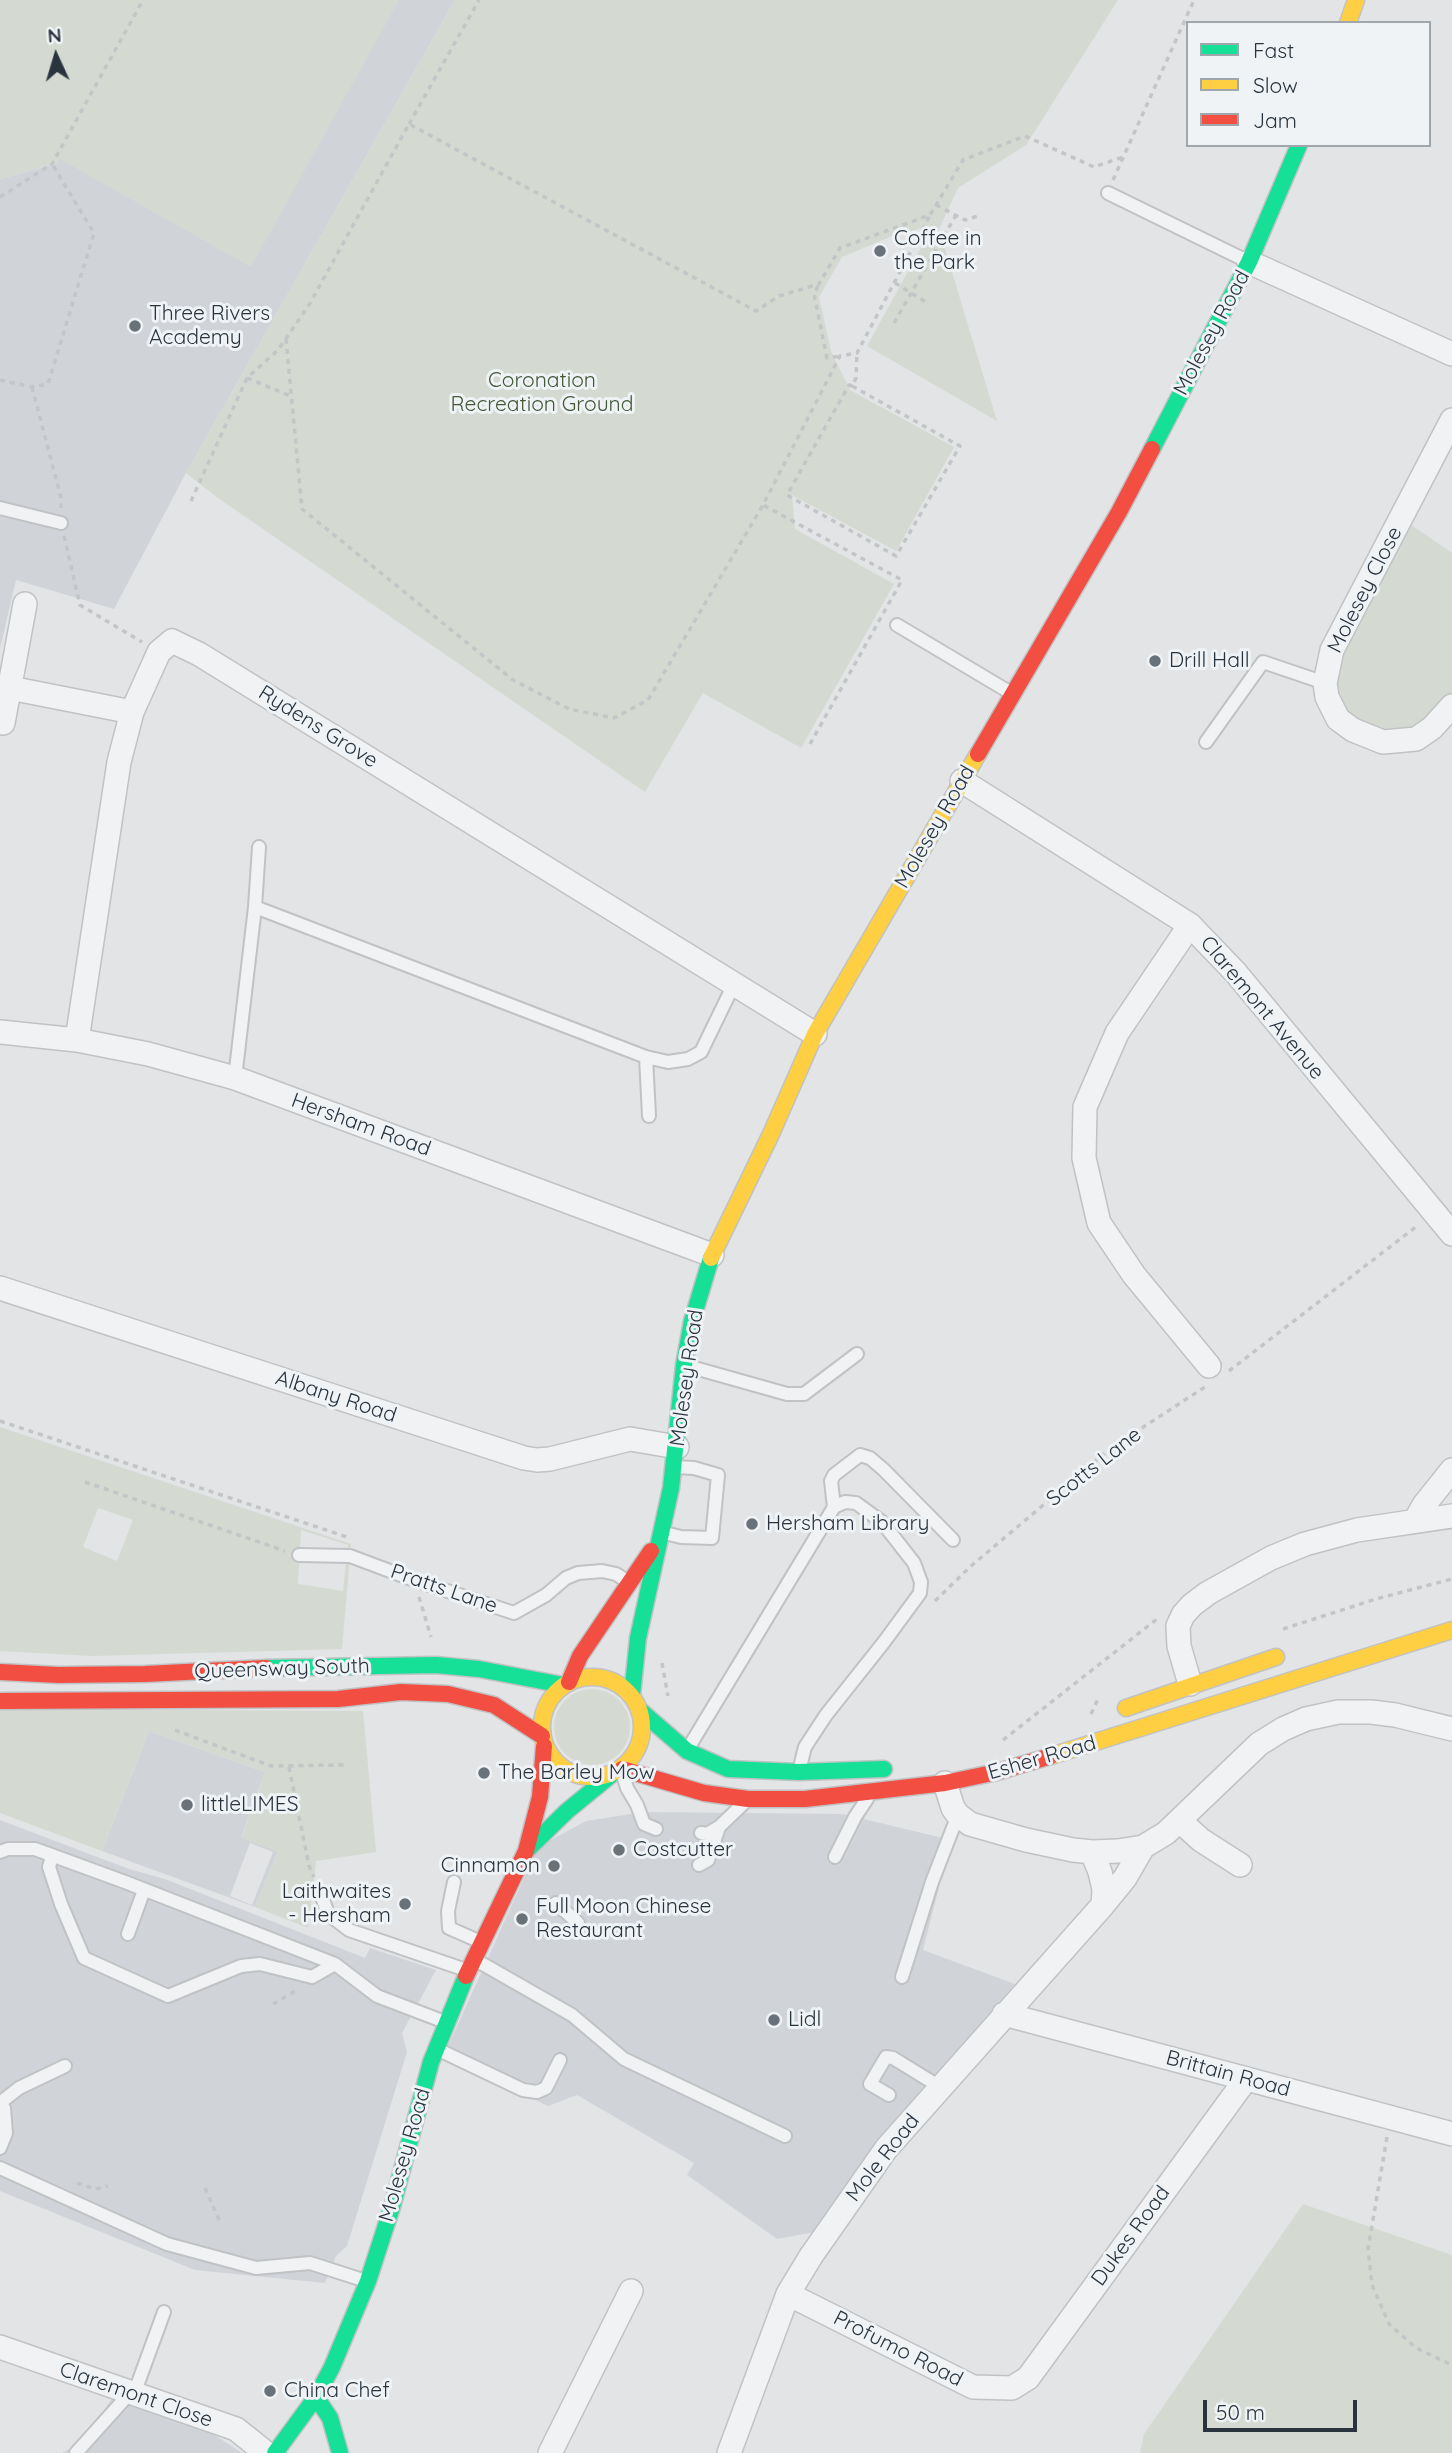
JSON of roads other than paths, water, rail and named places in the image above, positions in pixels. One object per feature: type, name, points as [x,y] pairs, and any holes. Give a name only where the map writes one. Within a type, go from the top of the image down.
[{"type":"street","points":[[1349,21],[1356,0]]},
{"type":"street","name":"Molesey Road","points":[[632,1695],[633,1669],[676,1457],[684,1365],[692,1321],[712,1255],[771,1134],[815,1034],[1118,512],[1249,262],[1298,147]]},
{"type":"street","points":[[1249,262],[1452,354]]},
{"type":"street","name":"Molesey Close","points":[[1325,682],[1332,650],[1452,420]]},
{"type":"street","points":[[3,723],[25,604]]},
{"type":"street","name":"Rydens Grove","points":[[132,712],[159,652],[172,641],[199,654],[815,1034]]},
{"type":"street","points":[[1325,682],[1327,697],[1338,719],[1353,730],[1383,742],[1416,739],[1432,728],[1452,706]]},
{"type":"street","points":[[10,688],[132,712],[119,762],[77,1040]]},
{"type":"street","name":"Claremont Avenue","points":[[962,781],[1190,925],[1236,973],[1452,1234]]},
{"type":"street","points":[[1190,925],[1117,1033],[1085,1107],[1084,1158],[1099,1223],[1134,1275],[1214,1375]]},
{"type":"street","name":"Hersham Road","points":[[0,1032],[77,1040],[148,1054],[235,1078],[712,1255]]},
{"type":"street","name":"Albany Road","points":[[0,1288],[524,1458],[550,1459],[630,1439],[676,1457]]},
{"type":"street","points":[[1415,1521],[1424,1505],[1452,1470]]},
{"type":"street","points":[[1190,1685],[1177,1634],[1183,1615],[1208,1593],[1271,1558],[1305,1544],[1357,1530],[1452,1516]]},
{"type":"street","name":"Molesey Road","points":[[566,1684],[580,1656],[660,1536]]},
{"type":"street","name":"Esher Road","points":[[616,1772],[647,1774],[704,1793],[748,1799],[805,1800],[945,1783],[1041,1759],[1452,1630]]},
{"type":"street","name":"Esher Road","points":[[1114,1712],[1294,1652]]},
{"type":"street","name":"Queensway South","points":[[0,1672],[58,1675],[145,1674],[436,1665],[479,1669],[566,1684]]},
{"type":"street","points":[[642,1712],[642,1737],[639,1747],[616,1772],[596,1777],[572,1771],[553,1759],[543,1741],[545,1705],[554,1691],[579,1679],[600,1678],[622,1686],[632,1695],[642,1712],[687,1751],[728,1769],[799,1772],[898,1767]]},
{"type":"street","name":"Queensway South","points":[[0,1701],[338,1699],[401,1692],[448,1693],[494,1705],[543,1741]]},
{"type":"street","points":[[945,1783],[948,1799],[958,1815],[978,1826],[1026,1840],[1092,1852],[1118,1851],[1143,1847],[1153,1842],[1180,1821],[1259,1744],[1306,1719],[1338,1712],[1371,1712],[1452,1729]]},
{"type":"street","name":"Molesey Road","points":[[275,2453],[316,2397],[332,2367],[368,2281],[392,2207],[436,2049],[482,1942],[518,1880],[540,1797],[543,1741]]},
{"type":"street","name":"Molesey Road","points":[[526,1851],[557,1819],[616,1772]]},
{"type":"street","points":[[1180,1821],[1201,1840],[1240,1865]]},
{"type":"street","name":"Mole Road","points":[[729,2453],[788,2294],[811,2256],[886,2149],[940,2087],[997,2013],[1103,1905],[1125,1878],[1143,1847]]},
{"type":"street","points":[[1092,1852],[1104,1889],[1103,1905]]},
{"type":"street","name":"Brittain Road","points":[[997,2013],[1452,2134]]},
{"type":"street","name":"Dukes Road","points":[[1012,2388],[1028,2378],[1246,2079]]},
{"type":"street","points":[[550,2453],[631,2291]]},
{"type":"street","name":"Profumo Road","points":[[788,2294],[973,2387],[1012,2388]]},
{"type":"street","name":"Claremont Close","points":[[0,2347],[236,2429],[266,2453]]},
{"type":"street","points":[[316,2397],[331,2418],[340,2453]]},
{"type":"lane","points":[[1108,194],[1249,262]]},
{"type":"lane","points":[[0,508],[61,523]]},
{"type":"lane","points":[[897,625],[1013,694]]},
{"type":"lane","points":[[1206,742],[1263,662],[1325,682]]},
{"type":"lane","points":[[235,1078],[255,907],[259,848]]},
{"type":"lane","points":[[255,907],[646,1057],[668,1062],[688,1059],[701,1052],[734,984]]},
{"type":"lane","points":[[646,1057],[649,1116]]},
{"type":"lane","points":[[684,1365],[788,1394],[804,1394],[857,1354]]},
{"type":"lane","points":[[687,1751],[834,1507],[831,1481],[843,1467],[860,1455],[870,1458],[953,1541]]},
{"type":"lane","points":[[660,1536],[712,1538],[718,1475],[694,1468],[676,1457]]},
{"type":"lane","points":[[799,1772],[804,1747],[920,1593],[921,1582],[914,1563],[881,1522],[856,1503],[834,1507]]},
{"type":"lane","name":"Pratts Lane","points":[[299,1555],[355,1558],[514,1613],[545,1595],[566,1578],[578,1573],[602,1571],[616,1574],[650,1591]]},
{"type":"lane","points":[[616,1772],[649,1828]]},
{"type":"lane","points":[[835,1857],[855,1817],[872,1793]]},
{"type":"lane","points":[[701,1833],[707,1834],[719,1827],[748,1799]]},
{"type":"lane","points":[[902,1977],[932,1882],[958,1815]]},
{"type":"lane","points":[[700,1850],[709,1843],[719,1827]]},
{"type":"lane","points":[[699,1865],[708,1860],[719,1827]]},
{"type":"lane","points":[[0,1852],[8,1849],[36,1850],[144,1889],[335,1964],[377,1996],[446,2023]]},
{"type":"lane","points":[[52,1856],[49,1867],[84,1958],[168,1996],[241,1966],[260,1964],[312,1977],[335,1964]]},
{"type":"lane","points":[[454,1882],[448,1911],[449,1928],[482,1942]]},
{"type":"lane","points":[[128,1934],[144,1889]]},
{"type":"lane","points":[[320,1891],[328,1914],[349,1930],[471,1965],[572,2015],[624,2059],[785,2136]]},
{"type":"lane","points":[[556,1903],[578,1923]]},
{"type":"lane","points":[[436,2049],[523,2090],[537,2092],[546,2088],[560,2060]]},
{"type":"lane","points":[[889,2095],[870,2084],[886,2057],[893,2058],[940,2087]]},
{"type":"lane","points":[[0,2148],[6,2133],[4,2108],[0,2104],[19,2088],[65,2066]]},
{"type":"lane","points":[[0,2168],[167,2244],[256,2268],[310,2263],[368,2281]]},
{"type":"lane","points":[[76,2453],[132,2393],[164,2312]]},
{"type":"place","name":"Coffee in the Park","points":[[880,251]]},
{"type":"place","name":"Three Rivers Academy","points":[[135,326]]},
{"type":"place","name":"Drill Hall","points":[[1155,661]]},
{"type":"place","name":"Hersham Library","points":[[752,1524]]},
{"type":"place","name":"The Barley Mow","points":[[484,1773]]},
{"type":"place","name":"littleLIMES","points":[[187,1805]]},
{"type":"place","name":"Costcutter","points":[[619,1850]]},
{"type":"place","name":"Cinnamon","points":[[554,1866]]},
{"type":"place","name":"Laithwaites - Hersham","points":[[405,1904]]},
{"type":"place","name":"Full Moon Chinese Restaurant","points":[[522,1919]]},
{"type":"place","name":"Lidl","points":[[774,2020]]},
{"type":"place","name":"China Chef","points":[[270,2391]]},
{"type":"park label","name":"Coronation Recreation Ground","points":[[542,393]]}]
